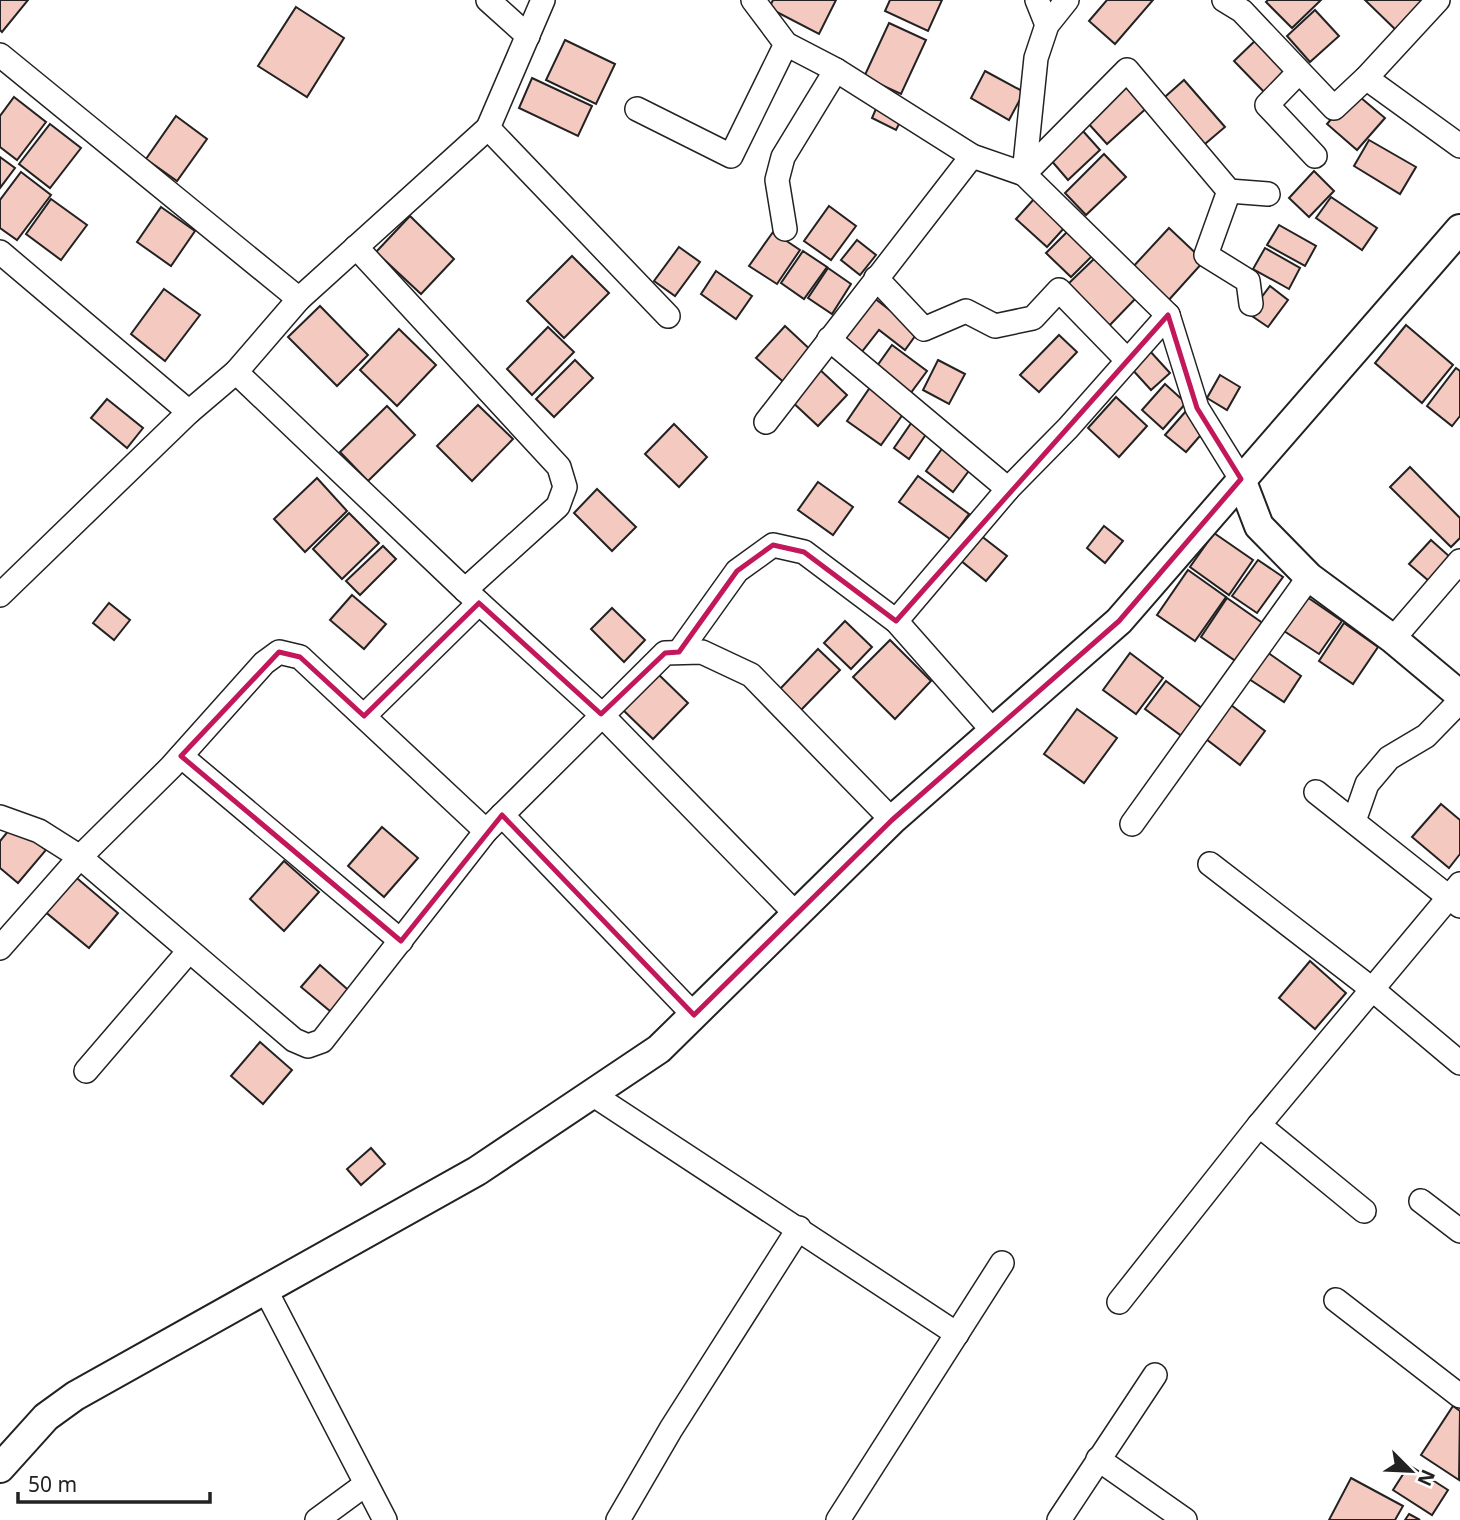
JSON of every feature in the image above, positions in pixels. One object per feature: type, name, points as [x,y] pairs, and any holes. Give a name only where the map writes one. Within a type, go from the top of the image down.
[{"type":"street","points":[[488,0],[527,36]]},
{"type":"street","points":[[0,595],[189,412],[236,372],[299,299],[488,128],[543,0]]},
{"type":"street","points":[[754,0],[786,44],[836,70],[972,156],[1024,174],[1168,315],[1197,408],[1241,479],[1259,526],[1309,577],[1393,639],[1460,695]]},
{"type":"street","points":[[1037,0],[1046,25]]},
{"type":"street","points":[[1024,174],[1036,58],[1046,25],[1067,0]]},
{"type":"street","points":[[1224,0],[1242,11],[1334,108],[1366,78],[1438,0]]},
{"type":"street","points":[[637,109],[731,156],[786,44]]},
{"type":"street","points":[[0,55],[299,299]]},
{"type":"street","points":[[785,229],[777,180],[783,157],[836,70]]},
{"type":"street","points":[[1024,174],[1127,70],[1229,191],[1268,194]]},
{"type":"street","points":[[1299,72],[1267,105],[1314,156]]},
{"type":"street","points":[[1366,78],[1460,146]]},
{"type":"street","points":[[488,128],[668,316]]},
{"type":"street","points":[[766,422],[972,156]]},
{"type":"street","points":[[1229,191],[1206,255],[1248,281],[1251,304]]},
{"type":"street","points":[[0,1468],[46,1417],[75,1396],[477,1171],[659,1049],[892,820],[1119,621],[1460,229]]},
{"type":"street","points":[[356,247],[559,467],[565,487],[558,506],[364,716]]},
{"type":"street","points":[[0,252],[189,412]]},
{"type":"street","points":[[876,278],[924,329],[966,311],[995,327],[1033,318],[1059,290],[1127,360]]},
{"type":"street","points":[[896,621],[1008,489],[1068,428],[1168,315]]},
{"type":"street","points":[[829,339],[1008,489]]},
{"type":"street","points":[[236,372],[472,597],[601,714],[796,914]]},
{"type":"street","points":[[679,652],[737,570],[773,545],[804,552],[896,621],[994,732]]},
{"type":"street","points":[[1393,639],[1460,561]]},
{"type":"street","points":[[1132,824],[1309,577]]},
{"type":"street","points":[[0,948],[80,857],[181,756],[264,663],[279,652],[300,657],[364,716],[494,823],[694,1015]]},
{"type":"street","points":[[0,817],[39,831],[80,857],[293,1040],[308,1046],[322,1041],[494,823],[665,653],[702,652],[751,675],[892,820]]},
{"type":"street","points":[[1354,821],[1367,784],[1389,758],[1426,736],[1460,701]]},
{"type":"street","points":[[181,756],[401,941]]},
{"type":"street","points":[[1119,1302],[1259,1125],[1372,989],[1456,896],[1316,792]]},
{"type":"street","points":[[1210,864],[1372,989],[1460,1063]]},
{"type":"street","points":[[86,1070],[189,951]]},
{"type":"street","points":[[592,1094],[957,1334]]},
{"type":"street","points":[[1259,1125],[1364,1211]]},
{"type":"street","points":[[1421,1201],[1460,1231]]},
{"type":"street","points":[[618,1520],[671,1429],[799,1228]]},
{"type":"street","points":[[838,1520],[1002,1263]]},
{"type":"street","points":[[265,1289],[386,1520]]},
{"type":"street","points":[[1336,1300],[1460,1396]]},
{"type":"street","points":[[1059,1520],[1155,1375]]},
{"type":"street","points":[[1098,1459],[1185,1520]]},
{"type":"street","points":[[317,1520],[366,1483]]},
{"type":"highlighted area","points":[[1168,315],[1197,408],[1241,479],[1119,621],[892,820],[694,1015],[502,815],[401,941],[181,756],[279,652],[300,657],[364,716],[479,603],[601,714],[665,653],[679,652],[737,571],[773,545],[804,552],[896,621]]},
{"type":"building","points":[[0,0],[28,0],[2,32],[0,30]]},
{"type":"building","points":[[773,0],[836,0],[819,34],[769,8]]},
{"type":"building","points":[[890,0],[942,0],[928,31],[885,11]]},
{"type":"building","points":[[1107,0],[1153,0],[1115,44],[1089,21]]},
{"type":"building","points":[[1321,0],[1292,28],[1266,2]]},
{"type":"building","points":[[1365,0],[1430,0],[1399,33]]},
{"type":"building","points":[[296,7],[344,38],[307,97],[258,66]]},
{"type":"building","points":[[1315,10],[1339,36],[1310,62],[1287,36]]},
{"type":"building","points":[[889,23],[926,40],[901,94],[864,77]]},
{"type":"building","points":[[1259,37],[1292,69],[1267,95],[1234,61]]},
{"type":"building","points":[[565,40],[615,64],[596,104],[546,80]]},
{"type":"building","points":[[985,71],[1024,92],[1009,120],[971,98]]},
{"type":"building","points":[[532,78],[592,106],[578,136],[519,108]]},
{"type":"building","points":[[1184,80],[1225,127],[1199,149],[1158,103]]},
{"type":"building","points":[[1130,83],[1150,105],[1107,144],[1087,122]]},
{"type":"building","points":[[1354,92],[1385,118],[1357,150],[1327,124]]},
{"type":"building","points":[[14,97],[46,122],[17,160],[0,147],[0,116]]},
{"type":"building","points":[[878,104],[903,116],[896,130],[872,118]]},
{"type":"building","points":[[176,116],[207,139],[177,181],[146,159]]},
{"type":"building","points":[[50,124],[81,148],[50,188],[19,164]]},
{"type":"building","points":[[1082,130],[1100,150],[1068,180],[1050,159]]},
{"type":"building","points":[[1369,140],[1416,167],[1400,194],[1354,166]]},
{"type":"building","points":[[1104,154],[1126,177],[1086,215],[1065,193]]},
{"type":"building","points":[[0,157],[15,168],[0,188]]},
{"type":"building","points":[[1314,171],[1334,191],[1309,217],[1289,198]]},
{"type":"building","points":[[21,172],[51,195],[17,240],[0,228],[0,200]]},
{"type":"building","points":[[1331,197],[1377,228],[1362,250],[1316,218]]},
{"type":"building","points":[[51,199],[87,225],[61,260],[26,234]]},
{"type":"building","points":[[1034,199],[1065,227],[1047,247],[1016,219]]},
{"type":"building","points":[[829,206],[856,226],[831,260],[804,241]]},
{"type":"building","points":[[161,207],[195,231],[171,266],[137,242]]},
{"type":"building","points":[[410,216],[454,259],[421,294],[376,252]]},
{"type":"building","points":[[1279,225],[1316,246],[1305,266],[1267,245]]},
{"type":"building","points":[[1169,228],[1204,261],[1167,302],[1131,269]]},
{"type":"building","points":[[1069,230],[1094,254],[1071,277],[1046,253]]},
{"type":"building","points":[[773,232],[800,250],[777,284],[749,266]]},
{"type":"building","points":[[857,240],[876,255],[860,275],[841,260]]},
{"type":"building","points":[[679,247],[700,262],[675,296],[654,281]]},
{"type":"building","points":[[1265,248],[1300,268],[1289,289],[1253,269]]},
{"type":"building","points":[[803,251],[827,267],[804,299],[781,283]]},
{"type":"building","points":[[572,256],[609,293],[564,338],[527,301]]},
{"type":"building","points":[[1097,256],[1137,297],[1108,327],[1067,285]]},
{"type":"building","points":[[828,268],[851,284],[832,314],[808,298]]},
{"type":"building","points":[[716,271],[752,296],[736,319],[701,294]]},
{"type":"building","points":[[1270,286],[1288,300],[1268,327],[1249,314]]},
{"type":"building","points":[[164,289],[200,315],[165,361],[131,334]]},
{"type":"building","points":[[869,294],[918,332],[905,350],[879,330],[857,358],[834,340]]},
{"type":"building","points":[[320,306],[368,355],[337,386],[288,337]]},
{"type":"building","points":[[1406,325],[1453,365],[1422,403],[1375,363]]},
{"type":"building","points":[[785,326],[815,354],[787,385],[756,358]]},
{"type":"building","points":[[548,327],[574,352],[532,395],[507,369]]},
{"type":"building","points":[[399,329],[436,365],[397,406],[360,370]]},
{"type":"building","points":[[1059,335],[1077,352],[1039,392],[1020,375]]},
{"type":"building","points":[[892,345],[927,371],[907,398],[872,373]]},
{"type":"building","points":[[1149,350],[1170,373],[1151,390],[1130,367]]},
{"type":"building","points":[[575,360],[593,378],[554,417],[536,399]]},
{"type":"building","points":[[938,360],[965,374],[949,404],[923,390]]},
{"type":"building","points":[[817,367],[847,395],[818,426],[788,398]]},
{"type":"building","points":[[1456,368],[1460,371],[1460,416],[1452,426],[1427,406]]},
{"type":"building","points":[[1220,375],[1240,387],[1227,410],[1207,398]]},
{"type":"building","points":[[1165,384],[1186,403],[1163,429],[1142,410]]},
{"type":"building","points":[[871,386],[906,410],[881,445],[847,421]]},
{"type":"building","points":[[1116,397],[1147,426],[1119,457],[1088,428]]},
{"type":"building","points":[[107,399],[143,428],[127,448],[91,418]]},
{"type":"building","points":[[478,405],[513,439],[472,481],[437,446]]},
{"type":"building","points":[[387,406],[415,435],[368,481],[340,452]]},
{"type":"building","points":[[1186,411],[1206,429],[1186,452],[1165,435]]},
{"type":"building","points":[[914,419],[929,430],[909,459],[894,448]]},
{"type":"building","points":[[674,424],[707,457],[679,487],[645,454]]},
{"type":"building","points":[[944,446],[971,468],[953,492],[926,471]]},
{"type":"building","points":[[1410,467],[1460,518],[1460,538],[1451,547],[1390,487]]},
{"type":"building","points":[[918,476],[969,514],[950,539],[899,502]]},
{"type":"building","points":[[317,478],[347,511],[305,552],[274,519]]},
{"type":"building","points":[[818,482],[853,507],[833,535],[798,510]]},
{"type":"building","points":[[597,489],[636,527],[612,551],[574,513]]},
{"type":"building","points":[[349,513],[379,543],[342,579],[313,549]]},
{"type":"building","points":[[1104,526],[1123,541],[1105,563],[1087,548]]},
{"type":"building","points":[[1214,533],[1253,560],[1229,595],[1190,567]]},
{"type":"building","points":[[980,535],[1007,556],[986,581],[960,560]]},
{"type":"building","points":[[1431,540],[1450,557],[1429,581],[1409,564]]},
{"type":"building","points":[[383,546],[396,559],[360,595],[346,581]]},
{"type":"building","points":[[1258,560],[1283,577],[1257,613],[1232,596]]},
{"type":"building","points":[[1188,570],[1226,597],[1195,641],[1157,615]]},
{"type":"building","points":[[352,595],[386,624],[364,649],[330,620]]},
{"type":"building","points":[[1307,597],[1342,621],[1319,654],[1284,631]]},
{"type":"building","points":[[1227,598],[1264,624],[1237,662],[1201,637]]},
{"type":"building","points":[[109,603],[130,620],[114,640],[93,623]]},
{"type":"building","points":[[612,608],[645,640],[624,662],[591,629]]},
{"type":"building","points":[[845,621],[872,647],[851,669],[824,643]]},
{"type":"building","points":[[1344,623],[1378,647],[1353,684],[1319,661]]},
{"type":"building","points":[[890,640],[931,681],[895,719],[853,677]]},
{"type":"building","points":[[818,649],[840,670],[801,710],[780,689]]},
{"type":"building","points":[[1267,652],[1301,676],[1284,702],[1249,679]]},
{"type":"building","points":[[1130,653],[1163,678],[1136,714],[1103,690]]},
{"type":"building","points":[[656,672],[688,703],[653,739],[621,708]]},
{"type":"building","points":[[1166,681],[1203,709],[1183,737],[1145,709]]},
{"type":"building","points":[[1231,705],[1265,731],[1240,765],[1206,739]]},
{"type":"building","points":[[1077,709],[1117,738],[1084,783],[1044,754]]},
{"type":"building","points":[[1441,804],[1460,820],[1460,854],[1449,868],[1412,837]]},
{"type":"building","points":[[14,824],[46,850],[18,883],[0,868],[0,841]]},
{"type":"building","points":[[382,827],[418,858],[384,897],[348,866]]},
{"type":"building","points":[[284,861],[319,892],[284,931],[250,899]]},
{"type":"building","points":[[72,874],[118,913],[89,948],[43,910]]},
{"type":"building","points":[[1310,961],[1346,993],[1315,1029],[1279,998]]},
{"type":"building","points":[[320,965],[354,995],[336,1016],[301,987]]},
{"type":"building","points":[[260,1042],[292,1070],[263,1104],[231,1076]]},
{"type":"building","points":[[371,1148],[385,1164],[361,1185],[347,1169]]},
{"type":"building","points":[[1453,1406],[1460,1411],[1459,1480],[1421,1455]]},
{"type":"building","points":[[1409,1465],[1448,1490],[1432,1515],[1393,1490]]},
{"type":"building","points":[[1351,1478],[1403,1506],[1395,1520],[1329,1520]]},
{"type":"building","points":[[1409,1514],[1420,1520],[1405,1520]]}]
